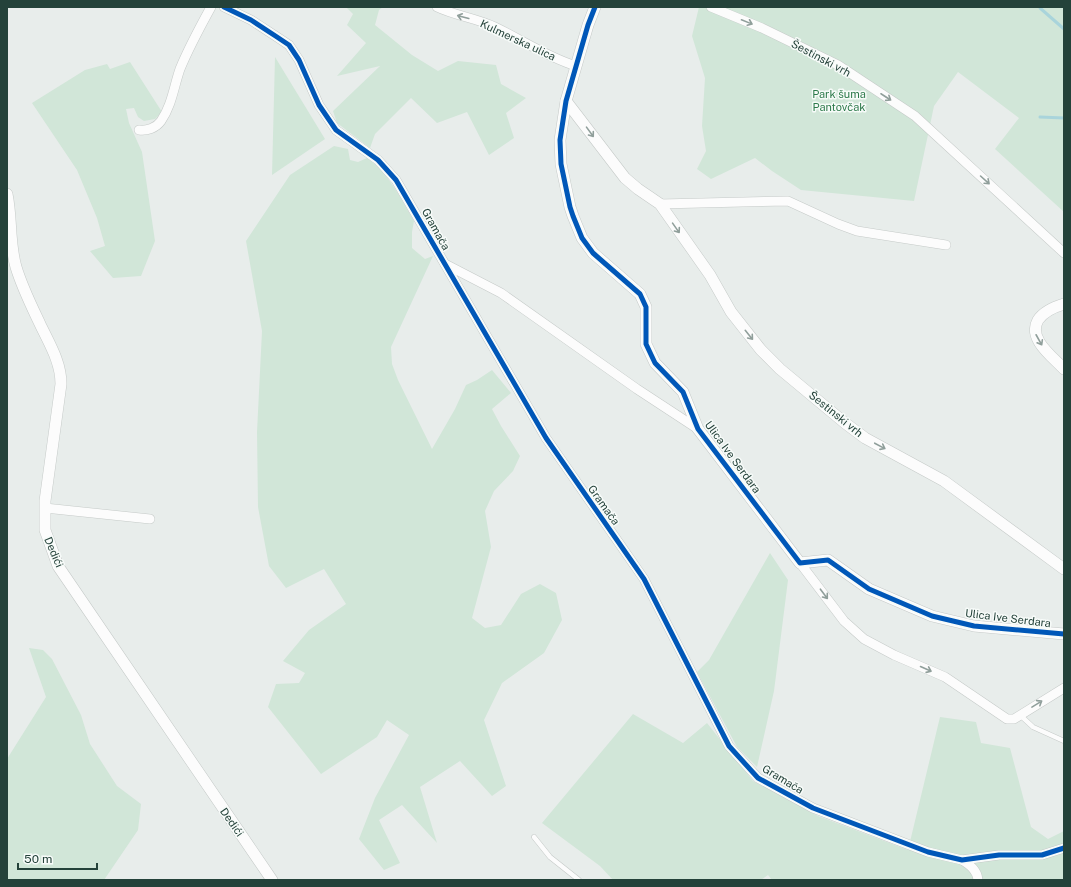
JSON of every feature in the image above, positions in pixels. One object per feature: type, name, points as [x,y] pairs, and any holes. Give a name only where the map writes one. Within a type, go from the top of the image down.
[{"type":"street","points":[[139,130],[144,131],[156,126],[165,114],[170,105],[175,84],[186,55],[211,7]]},
{"type":"street","name":"Gramača","points":[[224,7],[251,20],[278,37],[294,51],[316,97],[332,124],[343,136],[378,160],[393,176],[420,219],[546,438],[644,579],[729,746],[758,778],[814,808],[928,852],[962,860],[999,855],[1042,856],[1064,848]]},
{"type":"street","name":"Kulmerska ulica","points":[[437,7],[455,15],[495,27],[556,58],[576,66]]},
{"type":"street","points":[[576,66],[594,7]]},
{"type":"street","name":"Šestinski vrh","points":[[711,7],[762,28],[838,65],[915,116],[1064,253]]},
{"type":"street","name":"Ulica Ive Serdara","points":[[576,66],[566,101],[560,140],[561,164],[570,207],[576,225],[586,245],[593,253],[640,294],[646,307],[646,344],[655,363],[683,392],[698,429],[844,621],[864,639],[894,655],[945,677],[1007,719],[1014,719],[1064,688]]},
{"type":"street","name":"Šestinski vrh","points":[[566,101],[625,178],[660,204],[710,275],[731,312],[761,350],[780,368],[845,423],[866,438],[944,481],[1064,569]]},
{"type":"street","name":"Dedići","points":[[7,194],[12,245],[16,266],[60,371],[61,384],[45,508],[45,530],[58,566],[272,880]]},
{"type":"street","points":[[660,204],[788,201],[857,231],[946,245]]},
{"type":"street","name":"Ulica Ive Serdara","points":[[444,263],[501,293],[636,389],[698,429]]},
{"type":"street","points":[[1064,304],[1054,307],[1045,313],[1035,326],[1035,332],[1042,346],[1064,369]]},
{"type":"street","points":[[45,508],[150,519]]},
{"type":"street","name":"Ulica Ive Serdara","points":[[800,563],[828,560],[869,589],[932,616],[949,621],[974,626],[1064,634]]},
{"type":"street","name":"Gramača","points":[[962,860],[973,868],[978,876],[978,880]]},
{"type":"lane","points":[[1020,715],[1036,729],[1064,741]]},
{"type":"lane","points":[[534,837],[550,857],[580,880]]},
{"type":"green space","points":[[346,7],[383,7],[379,10],[375,25],[412,55],[438,71],[458,61],[496,65],[501,84],[526,98],[506,113],[514,138],[489,155],[467,112],[437,123],[411,98],[375,134],[370,148],[337,123],[333,111],[380,66],[337,76],[366,43],[347,25],[353,14]]},
{"type":"green space","name":"Park šuma Pantovčak","points":[[699,7],[1064,7],[1064,212],[995,149],[1019,118],[958,72],[934,106],[914,201],[801,190],[755,158],[711,179],[697,169],[706,151],[702,126],[705,78],[692,36]]},
{"type":"green space","points":[[275,57],[325,139],[272,175]]},
{"type":"green space","points":[[130,62],[162,112],[155,119],[144,121],[138,117],[134,108],[126,109],[129,123],[142,152],[155,241],[141,276],[113,278],[90,251],[105,246],[97,218],[77,170],[32,103],[85,70],[107,64],[110,69]]},
{"type":"green space","points":[[334,146],[348,149],[350,160],[358,162],[367,158],[382,171],[394,187],[414,221],[412,248],[425,259],[433,256],[391,347],[392,364],[398,380],[432,449],[455,409],[466,385],[492,370],[511,393],[492,409],[520,456],[513,471],[494,491],[485,511],[491,547],[472,618],[485,628],[501,625],[521,594],[540,584],[556,593],[562,620],[544,653],[502,683],[484,720],[506,786],[492,796],[460,761],[420,787],[437,843],[402,805],[379,820],[400,863],[384,870],[359,839],[375,798],[409,735],[387,720],[377,737],[321,774],[268,707],[276,684],[299,683],[305,673],[283,661],[309,630],[346,604],[324,569],[286,588],[269,566],[258,507],[257,432],[262,331],[246,241],[290,175]]},
{"type":"green space","points":[[770,553],[788,580],[774,691],[757,767],[737,747],[697,672],[709,660]]},
{"type":"green space","points":[[29,648],[43,650],[52,659],[81,715],[90,744],[117,786],[141,804],[138,830],[104,880],[7,880],[7,759],[46,697]]},
{"type":"green space","points":[[633,714],[683,743],[707,723],[753,781],[818,816],[908,850],[940,717],[976,722],[981,743],[1010,748],[1031,827],[1048,839],[1064,831],[1064,880],[772,880],[768,875],[761,880],[613,880],[600,866],[542,823]]},
{"type":"waterway","points":[[1040,8],[1064,29]]},
{"type":"waterway","points":[[1040,117],[1064,118]]},
{"type":"cycle path","points":[[224,7],[251,20],[289,45],[299,60],[319,105],[336,130],[378,160],[396,180],[546,438],[644,579],[729,746],[758,778],[813,808],[928,852],[962,860],[999,855],[1042,855],[1064,848]]},
{"type":"cycle path","points":[[595,7],[588,25],[566,101],[560,140],[561,164],[570,207],[582,238],[593,253],[640,294],[646,307],[646,344],[655,363],[683,392],[698,429],[800,563],[828,560],[869,589],[932,616],[974,626],[1064,634]]}]
